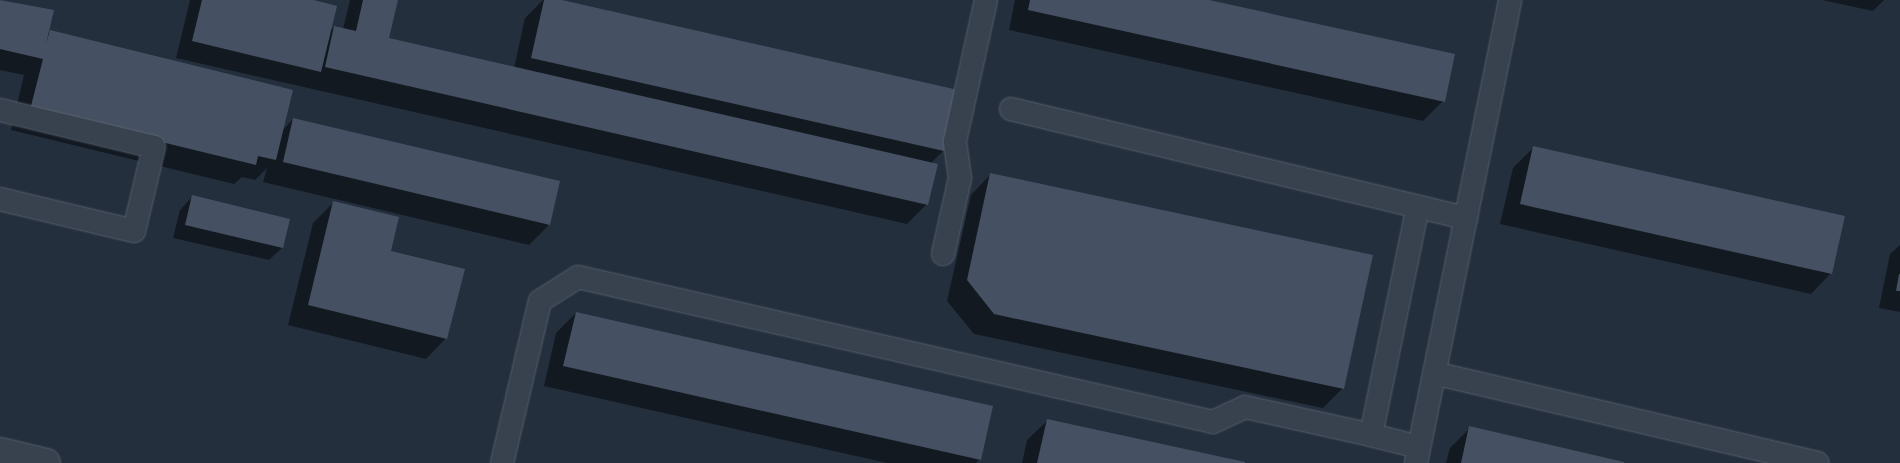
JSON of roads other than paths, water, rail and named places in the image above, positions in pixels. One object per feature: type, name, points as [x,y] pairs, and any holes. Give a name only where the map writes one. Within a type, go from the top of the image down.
[{"type":"street","points":[[943,254],[960,178],[955,141],[986,0]]},
{"type":"street","points":[[502,463],[540,300],[578,277],[1213,422],[1245,407],[1371,435],[1418,455],[1510,0]]},
{"type":"street","points":[[1011,109],[1466,218]]},
{"type":"street","points":[[0,110],[154,147],[134,231],[0,199]]},
{"type":"street","points":[[1371,435],[1418,207]]},
{"type":"street","points":[[1434,373],[1818,463]]},
{"type":"street","points":[[0,452],[46,463]]}]
